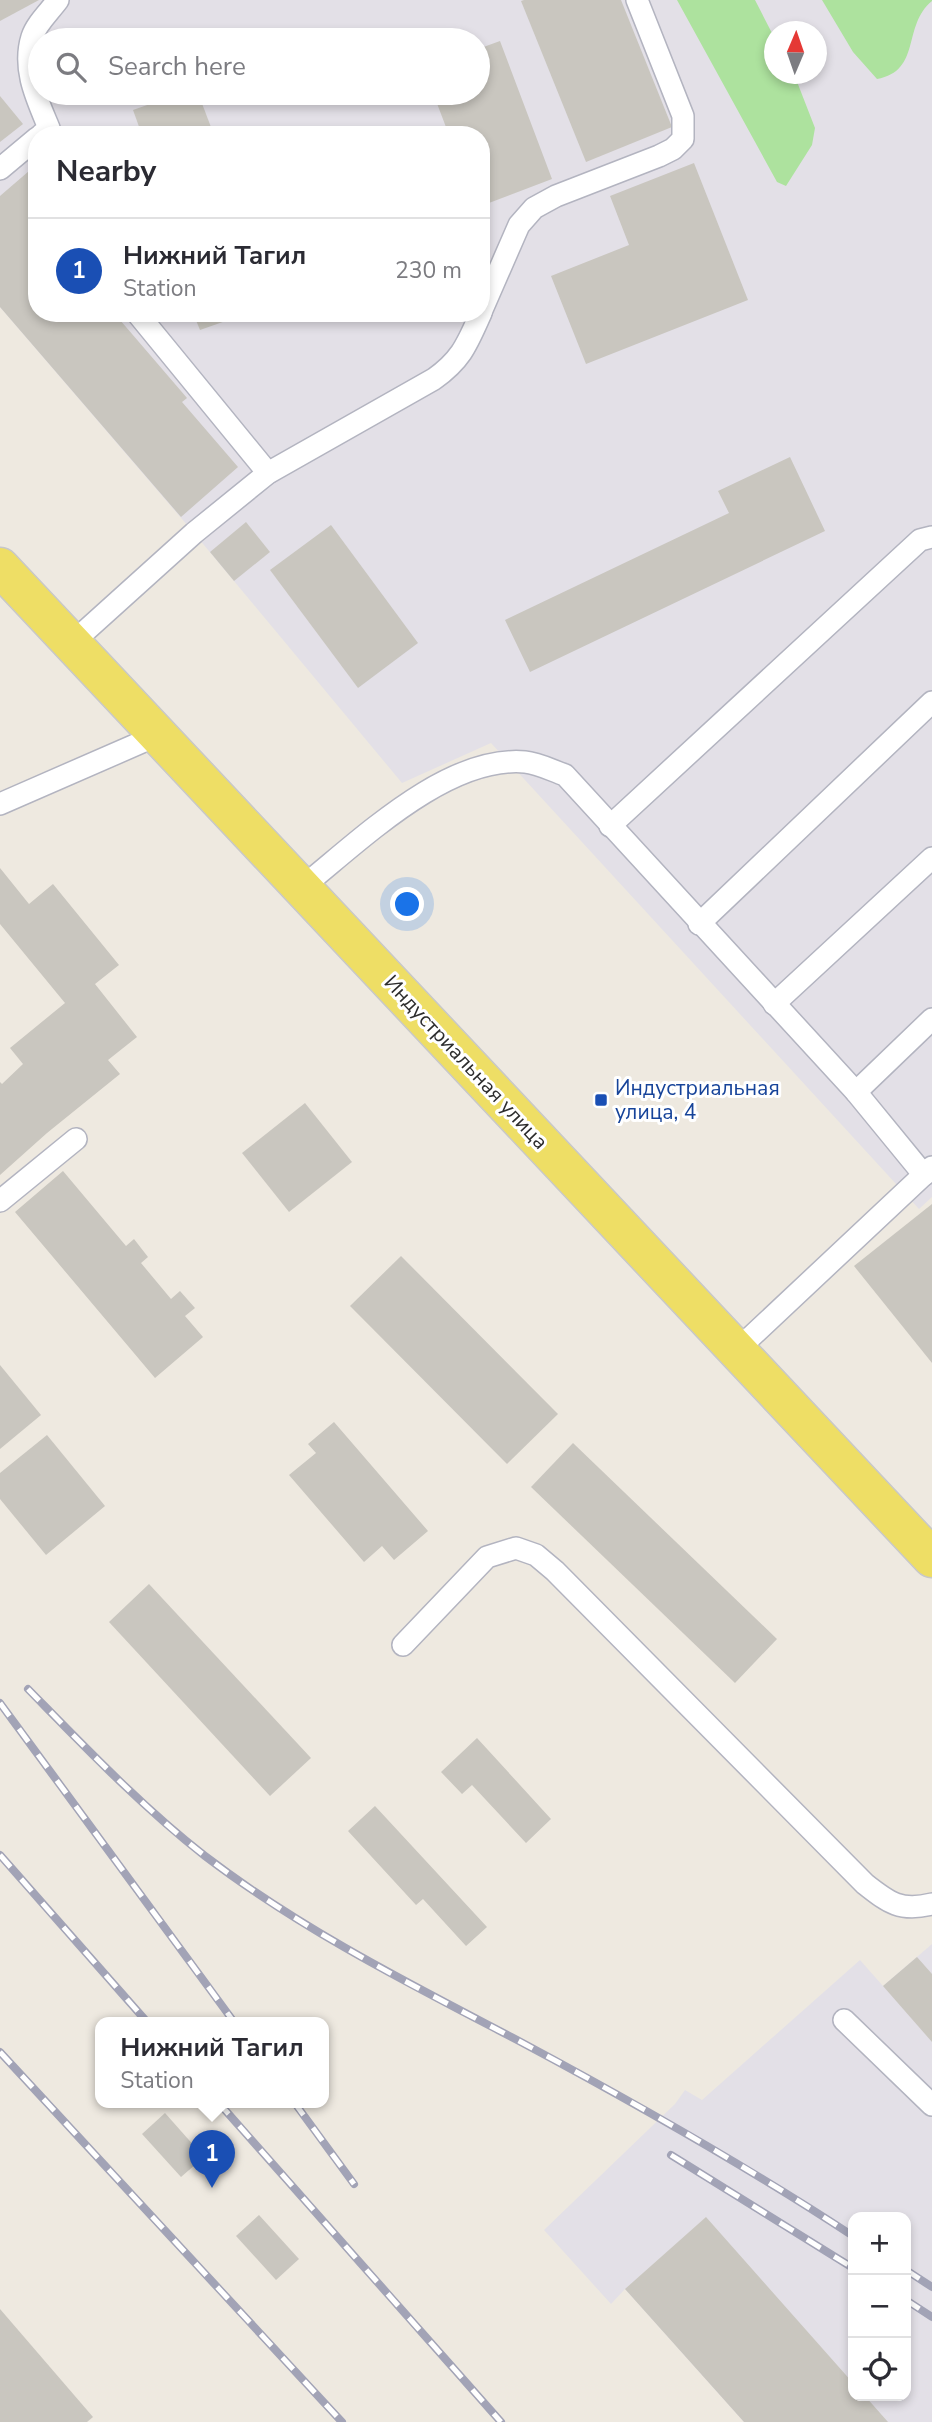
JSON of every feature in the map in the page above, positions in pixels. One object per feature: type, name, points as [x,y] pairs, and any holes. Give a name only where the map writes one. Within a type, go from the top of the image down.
[{"type":"main road","name":"Индустриальная улица","points":[[0,567],[932,1558]]},
{"type":"lane","points":[[38,28],[58,0]]},
{"type":"lane","points":[[490,292],[519,225],[534,208],[556,196],[659,156],[673,149],[683,139],[683,116],[637,0]]},
{"type":"lane","points":[[37,105],[43,126]]},
{"type":"lane","points":[[0,169],[28,147]]},
{"type":"lane","points":[[144,322],[268,473]]},
{"type":"lane","points":[[72,643],[194,533],[268,473],[434,379],[452,366],[466,347],[477,322]]},
{"type":"lane","points":[[610,826],[920,540],[932,537]]},
{"type":"lane","points":[[699,924],[932,702]]},
{"type":"lane","points":[[0,804],[158,735]]},
{"type":"lane","points":[[301,888],[412,799],[468,769],[526,762],[565,775],[928,1171],[737,1350]]},
{"type":"lane","points":[[774,1004],[932,858]]},
{"type":"lane","points":[[856,1092],[932,1019]]},
{"type":"lane","points":[[0,1201],[76,1139]]},
{"type":"lane","points":[[403,1645],[487,1558],[516,1548],[536,1555],[865,1884],[890,1903],[909,1908],[932,1904]]},
{"type":"lane","points":[[844,2020],[932,2105]]},
{"type":"shaded area","points":[[0,0],[932,0],[932,1197],[919,1209],[491,743],[402,783],[194,533],[0,307]]},
{"type":"shaded area","points":[[932,1944],[932,2422],[744,2422],[625,2289],[611,2304],[544,2230],[675,2104],[685,2090],[702,2100],[860,1960],[883,1986]]},
{"type":"green space","points":[[677,0],[755,0],[766,21],[764,84],[798,84],[815,128],[812,145],[786,186],[777,182]]},
{"type":"green space","points":[[822,0],[932,1],[917,22],[900,67],[877,79],[853,52]]},
{"type":"building","points":[[0,0],[39,0],[0,21]]},
{"type":"building","points":[[621,0],[672,127],[586,162],[521,1]]},
{"type":"building","points":[[500,41],[552,179],[490,203],[490,126],[446,126],[438,105],[490,105],[490,45]]},
{"type":"building","points":[[0,96],[23,124],[0,142]]},
{"type":"building","points":[[147,105],[203,105],[211,126],[139,126],[133,110]]},
{"type":"building","points":[[694,163],[748,300],[586,364],[551,276],[629,245],[610,196]]},
{"type":"building","points":[[28,172],[28,322],[122,322],[187,398],[182,402],[238,467],[181,517],[0,307],[0,196]]},
{"type":"building","points":[[197,322],[223,322],[200,330]]},
{"type":"building","points":[[790,457],[825,531],[530,672],[505,620],[729,513],[718,491]]},
{"type":"building","points":[[246,522],[270,552],[234,581],[210,552]]},
{"type":"building","points":[[331,525],[418,643],[358,688],[270,570]]},
{"type":"building","points":[[0,868],[29,904],[53,884],[119,965],[95,984],[137,1037],[108,1060],[120,1074],[0,1175],[0,1082],[2,1084],[23,1064],[10,1048],[65,1003],[0,924]]},
{"type":"building","points":[[305,1103],[352,1162],[289,1212],[242,1153]]},
{"type":"building","points":[[63,1171],[126,1246],[134,1239],[148,1257],[141,1263],[171,1299],[180,1291],[195,1308],[185,1316],[203,1337],[155,1378],[15,1212]]},
{"type":"building","points":[[932,1204],[932,1363],[854,1266]]},
{"type":"building","points":[[401,1256],[558,1414],[507,1464],[350,1306]]},
{"type":"building","points":[[0,1365],[41,1415],[0,1449]]},
{"type":"building","points":[[334,1422],[428,1531],[394,1560],[382,1546],[364,1562],[289,1475],[316,1453],[308,1444]]},
{"type":"building","points":[[47,1435],[105,1506],[46,1555],[0,1499],[0,1473]]},
{"type":"building","points":[[573,1443],[777,1639],[735,1683],[531,1487]]},
{"type":"building","points":[[149,1584],[311,1758],[270,1796],[109,1622]]},
{"type":"building","points":[[477,1738],[551,1819],[526,1843],[472,1785],[462,1794],[441,1772]]},
{"type":"building","points":[[375,1806],[487,1927],[466,1946],[423,1899],[416,1905],[348,1831]]},
{"type":"building","points":[[917,1957],[932,1974],[932,2042],[883,1986]]},
{"type":"building","points":[[165,2113],[204,2157],[181,2177],[142,2134]]},
{"type":"building","points":[[259,2215],[299,2259],[276,2280],[236,2236]]},
{"type":"building","points":[[706,2217],[848,2377],[848,2401],[869,2401],[888,2422],[744,2422],[625,2289]]},
{"type":"building","points":[[0,2309],[93,2417],[87,2422],[0,2422]]},
{"type":"railway","points":[[28,1689],[158,1817],[242,1883],[358,1955],[688,2135],[848,2233]]},
{"type":"railway","points":[[0,1703],[230,2017]]},
{"type":"railway","points":[[0,1855],[143,2017]]},
{"type":"railway","points":[[0,2052],[342,2422]]},
{"type":"railway","points":[[223,2108],[501,2422]]},
{"type":"railway","points":[[298,2108],[354,2184]]},
{"type":"railway","points":[[671,2155],[848,2265]]},
{"type":"railway","points":[[911,2273],[932,2287]]},
{"type":"railway","points":[[911,2303],[932,2317]]},
{"type":"place","name":"Индустриальная улица, 4","points":[[601,1100]]},
{"type":"place","name":"Нижний Тагил","points":[[212,2188]]}]
